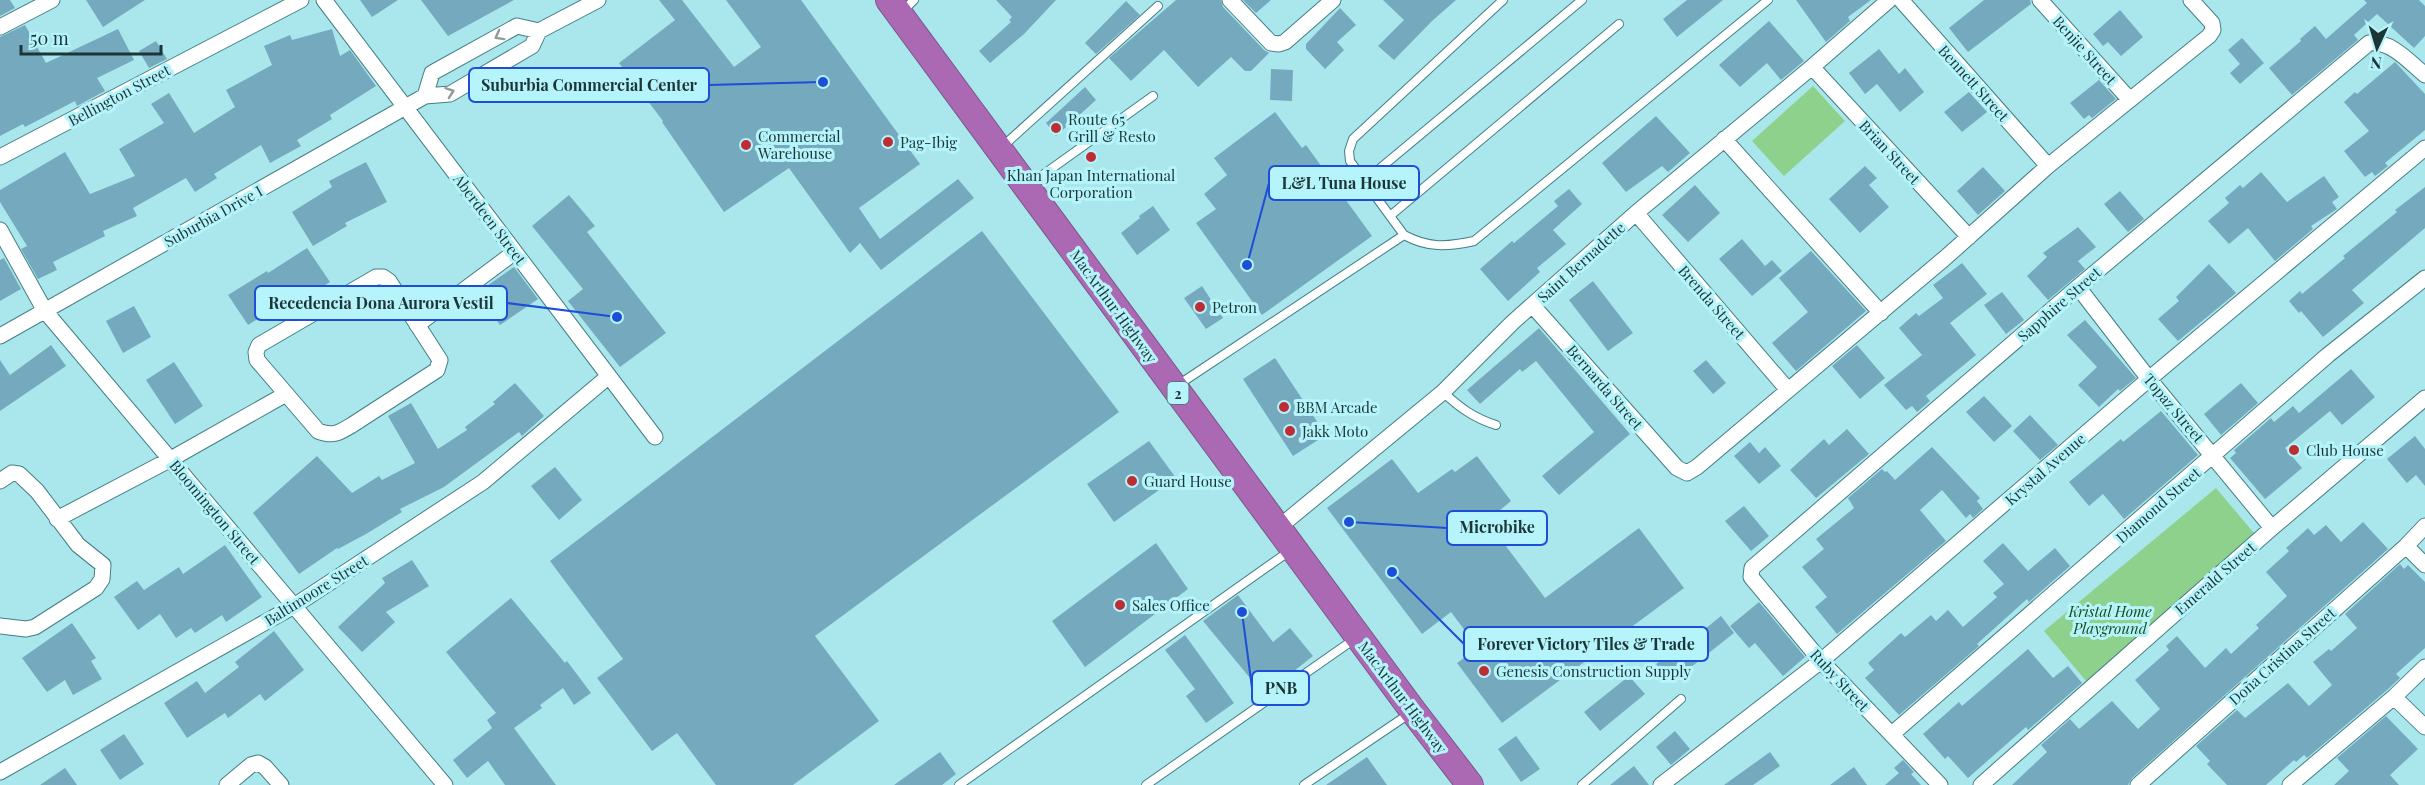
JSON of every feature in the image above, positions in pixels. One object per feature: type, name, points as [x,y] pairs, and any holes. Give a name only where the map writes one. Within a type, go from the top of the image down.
[{"type":"highway","name":"MacArthur Highway","points":[[901,5],[999,150],[1470,785]]},
{"type":"street","points":[[0,27],[52,0]]},
{"type":"street","name":"Bellington Street","points":[[0,157],[302,0]]},
{"type":"street","name":"Aberdeen Street","points":[[324,0],[656,437]]},
{"type":"street","name":"Suburbia Drive I","points":[[0,336],[425,96],[450,94],[532,46],[539,31],[598,0]]},
{"type":"street","points":[[1230,0],[1271,43],[1279,44],[1285,42],[1333,0]]},
{"type":"street","name":"Saint Bernadette","points":[[1285,538],[1443,392],[1513,322],[1636,213],[1889,0]]},
{"type":"street","name":"Bennett Street","points":[[1901,0],[2048,166]]},
{"type":"street","name":"Benjie Street","points":[[2040,0],[2130,100]]},
{"type":"street","points":[[1788,390],[1881,313],[2048,166],[2209,36],[2213,30],[2212,23],[2191,0]]},
{"type":"street","points":[[425,96],[432,74],[517,26],[539,31]]},
{"type":"street","name":"Sapphire Street","points":[[1752,568],[2078,287],[2369,43],[2381,42],[2391,47],[2425,75]]},
{"type":"street","name":"Brian Street","points":[[1812,67],[1969,237]]},
{"type":"street","points":[[1724,139],[1881,313]]},
{"type":"street","name":"Krystal Avenue","points":[[1661,785],[1821,661],[2149,379],[2425,148]]},
{"type":"street","name":"Brenda Street","points":[[1636,213],[1788,390]]},
{"type":"street","name":"Bloomington Street","points":[[0,230],[45,311],[445,785]]},
{"type":"street","points":[[417,325],[515,252]]},
{"type":"street","points":[[376,277],[383,277],[389,281],[440,360],[437,370],[338,433],[330,435],[318,431],[286,394],[257,360],[256,352],[259,345],[376,277]]},
{"type":"street","name":"Diamond Street","points":[[1892,734],[2328,355],[2425,278]]},
{"type":"street","name":"Topaz Street","points":[[2078,287],[2149,379],[2272,528]]},
{"type":"street","name":"Bernarda Street","points":[[1533,306],[1677,468],[1687,473],[1788,390]]},
{"type":"street","name":"Baltimoore Street","points":[[0,772],[294,606],[490,477],[609,376]]},
{"type":"street","points":[[57,519],[171,459],[286,394]]},
{"type":"street","name":"Emerald Street","points":[[1981,785],[2272,528],[2425,398]]},
{"type":"street","points":[[0,481],[12,474],[19,474],[37,491],[78,545],[103,564],[102,579],[96,588],[35,627],[26,629],[0,626]]},
{"type":"street","name":"Doña Cristina Street","points":[[2143,783],[2406,546],[2425,526]]},
{"type":"street","points":[[2406,546],[2425,565]]},
{"type":"street","name":"Ruby Street","points":[[1752,568],[1751,577],[1821,661],[1940,785]]},
{"type":"street","points":[[2290,785],[2394,697],[2425,667]]},
{"type":"street","points":[[2394,697],[2425,727]]},
{"type":"street","points":[[226,785],[251,765],[258,763],[265,767],[281,785]]},
{"type":"street","points":[[2302,774],[2313,785]]},
{"type":"lane","points":[[1503,0],[1353,139],[1349,151],[1350,161],[1404,235],[1420,243],[1436,246],[1474,242],[1768,0]]},
{"type":"lane","points":[[1366,180],[1582,0]]},
{"type":"lane","points":[[999,150],[1158,6]]},
{"type":"lane","points":[[1390,216],[1619,24]]},
{"type":"lane","points":[[1026,187],[1153,96]]},
{"type":"lane","points":[[1174,388],[1404,235]]},
{"type":"lane","points":[[1443,392],[1477,419],[1496,425]]},
{"type":"lane","points":[[959,785],[1285,538]]},
{"type":"lane","points":[[1146,785],[1358,637]]},
{"type":"lane","points":[[1582,785],[1682,699]]},
{"type":"lane","points":[[1304,785],[1413,711]]},
{"type":"green space","points":[[1813,86],[1845,121],[1784,176],[1752,141]]},
{"type":"green space","name":"Kristal Home Playground","points":[[2216,488],[2259,539],[2087,682],[2044,631]]},
{"type":"building","points":[[0,0],[10,0],[15,8],[0,16]]},
{"type":"building","points":[[86,0],[145,0],[103,27]]},
{"type":"building","points":[[360,0],[398,0],[372,17]]},
{"type":"building","points":[[421,0],[514,0],[448,36]]},
{"type":"building","points":[[659,0],[682,0],[734,67],[761,47],[726,0],[801,0],[920,164],[859,208],[880,239],[958,179],[974,198],[881,270],[860,243],[850,253],[789,168],[724,212],[663,121],[619,63],[675,20]]},
{"type":"building","points":[[996,0],[1056,0],[1024,34],[990,63],[979,51],[1011,22],[1009,20],[1012,17]]},
{"type":"building","points":[[1176,0],[1221,0],[1223,7],[1269,53],[1251,71],[1245,71],[1231,57],[1198,87],[1164,50],[1131,81],[1109,58]]},
{"type":"building","points":[[1243,0],[1271,0],[1256,13]]},
{"type":"building","points":[[1383,0],[1456,0],[1394,60],[1378,46],[1404,20]]},
{"type":"building","points":[[1687,0],[1723,0],[1677,37],[1663,19]]},
{"type":"building","points":[[1796,0],[1871,0],[1848,17],[1850,21],[1826,42]]},
{"type":"building","points":[[1984,0],[2030,0],[2031,4],[1968,52],[1949,28]]},
{"type":"building","points":[[2364,0],[2419,0],[2425,6],[2425,36],[2414,48],[2377,14],[2354,35],[2358,40],[2292,95],[2269,68],[2315,26],[2326,39],[2367,3]]},
{"type":"building","points":[[1126,1],[1140,15],[1096,54],[1085,43]]},
{"type":"building","points":[[1340,8],[1356,25],[1337,42],[1344,50],[1325,69],[1306,49],[1306,44]]},
{"type":"building","points":[[2120,10],[2143,37],[2121,56],[2108,42],[2103,46],[2093,34]]},
{"type":"building","points":[[1769,21],[1804,61],[1781,80],[1767,63],[1740,87],[1719,65]]},
{"type":"building","points":[[25,25],[46,63],[118,29],[134,60],[97,78],[105,91],[77,106],[75,101],[25,127],[23,124],[0,136],[0,37]]},
{"type":"building","points":[[332,29],[340,56],[350,50],[376,86],[330,115],[332,119],[297,140],[301,146],[270,163],[261,145],[214,174],[217,178],[195,192],[186,178],[133,208],[137,216],[103,231],[105,236],[53,262],[57,270],[38,279],[21,249],[27,246],[0,202],[0,190],[65,152],[90,194],[135,176],[119,149],[164,123],[151,104],[169,93],[194,133],[235,107],[226,90],[272,65],[264,46],[290,35],[292,40]]},
{"type":"building","points":[[2242,38],[2264,63],[2240,84],[2230,73],[2240,64],[2228,50]]},
{"type":"building","points":[[156,41],[167,59],[149,68],[139,51]]},
{"type":"building","points":[[1879,49],[1899,74],[1905,68],[1924,92],[1900,112],[1877,84],[1865,94],[1849,73]]},
{"type":"building","points":[[2395,62],[2425,94],[2425,130],[2385,163],[2388,166],[2375,176],[2372,172],[2365,177],[2344,151],[2369,131],[2344,102]]},
{"type":"building","points":[[1271,69],[1293,70],[1292,101],[1270,100]]},
{"type":"building","points":[[2099,80],[2116,99],[2092,118],[2089,115],[2084,119],[2070,103]]},
{"type":"building","points":[[1085,87],[1096,100],[1056,136],[1046,123]]},
{"type":"building","points":[[1969,92],[1987,112],[1962,132],[1944,112]]},
{"type":"building","points":[[1275,112],[1302,148],[1306,145],[1372,236],[1262,315],[1196,223],[1216,209],[1204,194],[1227,175],[1214,158]]},
{"type":"building","points":[[1656,116],[1690,153],[1668,172],[1662,166],[1626,192],[1602,163]]},
{"type":"building","points":[[366,162],[387,202],[345,223],[347,226],[313,246],[292,212],[332,187],[329,181]]},
{"type":"building","points":[[1865,166],[1877,178],[1869,185],[1889,207],[1860,233],[1829,199]]},
{"type":"building","points":[[1983,167],[2005,191],[1978,215],[1957,191]]},
{"type":"building","points":[[2261,172],[2287,202],[2324,176],[2339,197],[2332,202],[2337,209],[2311,226],[2313,229],[2275,261],[2248,228],[2229,244],[2208,221],[2229,203],[2225,198],[2240,185],[2243,188]]},
{"type":"building","points":[[1695,185],[1720,213],[1688,242],[1662,215]]},
{"type":"building","points":[[2425,187],[2425,228],[2352,290],[2364,303],[2323,337],[2301,311],[2299,313],[2289,301],[2300,291],[2302,294],[2345,258],[2343,256]]},
{"type":"building","points":[[1569,189],[1582,204],[1553,230],[1566,244],[1537,268],[1540,272],[1508,301],[1480,269],[1558,206],[1554,201]]},
{"type":"building","points":[[2120,191],[2144,219],[2128,232],[2104,204]]},
{"type":"building","points":[[569,195],[595,226],[587,232],[666,333],[620,367],[568,301],[583,289],[532,226]]},
{"type":"building","points":[[1153,206],[1170,230],[1137,255],[1121,233]]},
{"type":"building","points":[[2078,227],[2096,247],[2078,261],[2085,269],[2048,300],[2027,276],[2047,257],[2043,253]]},
{"type":"building","points":[[982,231],[1119,412],[815,636],[879,721],[793,785],[716,785],[677,733],[652,751],[597,678],[623,659],[550,561]]},
{"type":"building","points":[[1742,239],[1765,266],[1772,260],[1782,271],[1752,296],[1719,259]]},
{"type":"building","points":[[307,248],[330,282],[296,304],[292,297],[248,325],[228,295]]},
{"type":"building","points":[[1811,251],[1866,311],[1796,371],[1772,343],[1808,312],[1779,278]]},
{"type":"building","points":[[4,258],[21,289],[0,301],[0,260]]},
{"type":"building","points":[[1962,263],[1987,294],[1950,323],[1976,355],[1926,396],[1930,401],[1917,412],[1912,406],[1906,410],[1884,385],[1922,355],[1899,328],[1916,313],[1919,316],[1943,298],[1933,285]]},
{"type":"building","points":[[2209,264],[2236,293],[2178,341],[2158,319],[2179,301],[2176,297]]},
{"type":"building","points":[[514,267],[538,299],[500,325],[477,293]]},
{"type":"building","points":[[1593,281],[1633,333],[1608,351],[1569,300]]},
{"type":"building","points":[[1202,286],[1223,318],[1206,329],[1184,298]]},
{"type":"building","points":[[2002,292],[2024,320],[2006,334],[1984,305]]},
{"type":"building","points":[[134,306],[151,337],[123,353],[106,321]]},
{"type":"building","points":[[2085,320],[2136,378],[2120,391],[2118,389],[2099,407],[2078,385],[2097,367],[2067,335]]},
{"type":"building","points":[[1539,328],[1630,434],[1559,495],[1542,476],[1594,432],[1536,361],[1522,372],[1520,369],[1480,404],[1467,390]]},
{"type":"building","points":[[51,345],[66,366],[0,411],[0,360],[10,375]]},
{"type":"building","points":[[1857,345],[1885,378],[1860,399],[1832,366]]},
{"type":"building","name":"BBM Arcade","points":[[1275,358],[1326,435],[1293,456],[1243,379]]},
{"type":"building","points":[[1706,360],[1726,383],[1713,394],[1693,371]]},
{"type":"building","points":[[174,362],[203,406],[175,424],[146,380]]},
{"type":"building","points":[[2351,369],[2375,397],[2342,425],[2330,411],[2285,448],[2302,468],[2265,499],[2230,458],[2236,453],[2234,450],[2271,418],[2274,422],[2293,406],[2299,413]]},
{"type":"building","points":[[515,383],[544,416],[522,436],[519,432],[444,487],[400,509],[402,512],[366,534],[337,548],[299,574],[253,513],[317,456],[352,493],[379,476],[382,480],[415,463],[388,416],[411,403],[438,449],[467,430],[465,427],[495,404],[493,402]]},
{"type":"building","points":[[2241,383],[2258,403],[2221,435],[2204,414]]},
{"type":"building","points":[[1984,396],[2012,426],[1994,442],[1966,412]]},
{"type":"building","points":[[2161,411],[2198,455],[2124,519],[2103,494],[2089,506],[2069,482],[2121,439],[2123,442]]},
{"type":"building","points":[[2030,415],[2058,445],[2040,460],[2013,431]]},
{"type":"building","points":[[1847,429],[1869,454],[1816,498],[1790,470],[1824,439],[1829,445]]},
{"type":"building","points":[[2415,436],[2425,449],[2425,486],[2416,475],[2407,483],[2387,459]]},
{"type":"building","name":"Guard House","points":[[1149,441],[1176,478],[1114,522],[1087,484]]},
{"type":"building","points":[[1750,442],[1759,453],[1765,447],[1781,466],[1759,484],[1734,456]]},
{"type":"building","points":[[1932,447],[1980,498],[1977,501],[1983,509],[1973,518],[1970,514],[1966,518],[1942,490],[1920,510],[1946,541],[1837,634],[1815,607],[1827,597],[1802,567],[1824,549],[1816,539],[1854,508],[1848,498],[1882,469],[1895,480]]},
{"type":"building","points":[[1477,456],[1511,501],[1487,521],[1545,598],[1639,528],[1684,588],[1502,723],[1457,663],[1478,648],[1451,612],[1422,634],[1327,508],[1392,459],[1418,493],[1452,469],[1455,472]]},
{"type":"building","points":[[555,467],[582,500],[559,520],[531,486]]},
{"type":"building","points":[[1744,506],[1769,536],[1751,551],[1725,521]]},
{"type":"building","points":[[2363,522],[2388,549],[2132,778],[2128,785],[2012,785],[2047,752],[2041,745],[2070,719],[2079,729],[2112,701],[2138,729],[2160,709],[2135,680],[2169,650],[2166,646],[2177,636],[2205,668],[2226,648],[2231,654],[2259,628],[2256,625],[2287,596],[2266,572],[2289,551],[2286,548],[2308,528],[2314,535],[2326,525],[2341,542]]},
{"type":"building","name":"Sales Office","points":[[1156,543],[1188,589],[1085,667],[1052,621]]},
{"type":"building","points":[[2003,543],[2028,571],[2055,548],[2070,566],[2029,602],[2027,599],[1977,644],[1979,646],[1899,715],[1865,678],[1874,670],[1868,663],[1901,633],[1905,637],[1931,615],[1936,621],[1948,610],[1963,627],[1997,597],[1993,593],[2004,584],[1983,561]]},
{"type":"building","points":[[225,545],[262,597],[226,622],[222,615],[195,633],[191,628],[176,638],[160,614],[138,630],[114,597],[137,581],[144,590],[179,567],[183,574]]},
{"type":"building","points":[[412,560],[429,586],[386,612],[395,622],[362,652],[338,627],[385,583],[382,578]]},
{"type":"building","points":[[2400,564],[2404,569],[2408,565],[2425,582],[2425,648],[2396,674],[2400,678],[2307,758],[2304,755],[2296,762],[2294,760],[2266,785],[2227,785],[2207,764],[2210,761],[2196,746],[2237,710],[2245,718],[2288,683],[2309,706],[2332,685],[2313,662],[2329,649],[2331,651],[2357,628],[2345,614]]},
{"type":"building","points":[[1238,595],[1273,642],[1290,628],[1313,656],[1264,695],[1203,621]]},
{"type":"building","points":[[511,598],[565,663],[567,661],[591,693],[574,705],[563,688],[540,705],[542,708],[514,728],[556,785],[505,785],[488,761],[467,778],[453,760],[492,728],[487,720],[496,713],[446,652]]},
{"type":"building","points":[[1759,602],[1805,657],[1783,676],[1755,643],[1749,648],[1730,626]]},
{"type":"building","points":[[1721,616],[1734,633],[1671,683],[1656,664],[1698,630],[1700,633]]},
{"type":"building","points":[[72,623],[96,658],[91,661],[102,679],[73,695],[65,680],[47,692],[22,658]]},
{"type":"building","points":[[274,631],[304,670],[265,701],[260,694],[228,718],[225,713],[187,738],[164,703],[197,681],[205,693],[239,667],[235,662]]},
{"type":"building","points":[[1185,635],[1234,703],[1206,723],[1186,696],[1195,689],[1165,650]]},
{"type":"building","points":[[2028,649],[2053,678],[2068,666],[2082,683],[2028,730],[2026,727],[1968,778],[1948,756],[1945,759],[1923,734],[1959,702],[1962,706]]},
{"type":"building","points":[[1629,676],[1645,694],[1600,731],[1584,712]]},
{"type":"building","points":[[2386,716],[2418,749],[2390,775],[2399,785],[2334,785],[2349,771],[2337,758]]},
{"type":"building","points":[[1675,731],[1690,749],[1671,765],[1656,747]]},
{"type":"building","points":[[124,734],[144,764],[120,780],[100,750]]},
{"type":"building","points":[[1516,736],[1540,769],[1521,782],[1498,749]]},
{"type":"building","points":[[940,752],[956,774],[942,785],[894,785]]},
{"type":"building","points":[[1770,752],[1780,766],[1753,785],[1724,785]]},
{"type":"building","points":[[1367,757],[1387,785],[1326,785]]},
{"type":"building","points":[[1903,760],[1914,772],[1911,774],[1921,785],[1885,785],[1899,773],[1894,768]]},
{"type":"building","points":[[1634,766],[1649,785],[1610,785]]},
{"type":"building","points":[[1854,767],[1867,785],[1830,785]]},
{"type":"building","points":[[65,768],[77,785],[40,785]]},
{"type":"place","name":"Suburbia Commercial Center","points":[[823,82]]},
{"type":"place","name":"Route 65 Grill & Resto","points":[[1056,128]]},
{"type":"place","name":"Pag-Ibig","points":[[888,142]]},
{"type":"place","name":"Commercial Warehouse","points":[[746,145]]},
{"type":"place","name":"Khan Japan International Corporation","points":[[1091,157]]},
{"type":"place","name":"L&L Tuna House","points":[[1247,265]]},
{"type":"place","name":"Petron","points":[[1200,307]]},
{"type":"place","name":"Recedencia Dona Aurora Vestil","points":[[617,317]]},
{"type":"place","name":"BBM Arcade","points":[[1284,407]]},
{"type":"place","name":"Jakk Moto","points":[[1290,431]]},
{"type":"place","name":"Club House","points":[[2294,450]]},
{"type":"place","name":"Guard House","points":[[1132,481]]},
{"type":"place","name":"Microbike","points":[[1349,522]]},
{"type":"place","name":"Forever Victory Tiles & Trade","points":[[1392,572]]},
{"type":"place","name":"Sales Office","points":[[1120,605]]},
{"type":"place","name":"PNB","points":[[1242,612]]},
{"type":"place","name":"Genesis Construction Supply","points":[[1484,671]]}]
